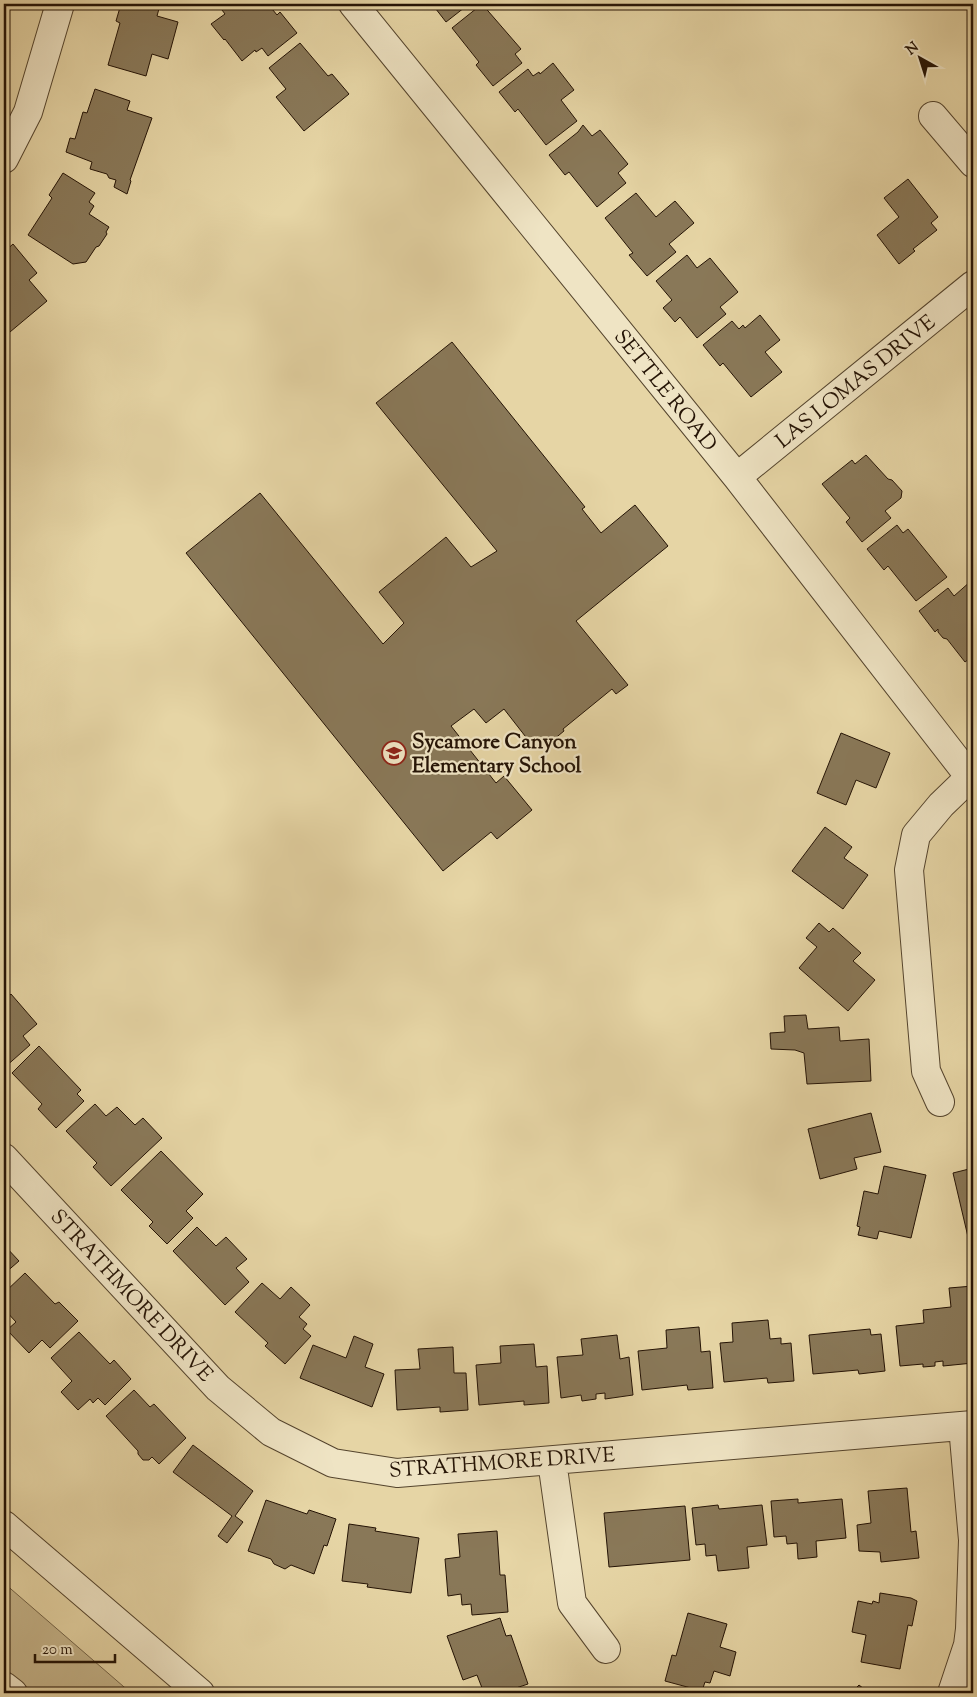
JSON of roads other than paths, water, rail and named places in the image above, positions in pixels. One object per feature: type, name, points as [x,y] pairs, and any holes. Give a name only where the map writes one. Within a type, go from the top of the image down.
[{"type":"street","points":[[4,159],[28,112],[60,4]]},
{"type":"street","name":"SETTLE ROAD","points":[[353,4],[737,477],[972,779]]},
{"type":"street","points":[[933,116],[973,163]]},
{"type":"street","name":"LAS LOMAS DRIVE","points":[[737,477],[973,285]]},
{"type":"street","points":[[940,1102],[926,1071],[909,870],[916,835],[941,805],[972,779]]},
{"type":"street","name":"STRATHMORE DRIVE","points":[[4,1158],[218,1388],[271,1432],[333,1463],[396,1473],[968,1425]]},
{"type":"street","points":[[952,1693],[968,1645],[970,1626],[973,1540],[968,1425]]},
{"type":"street","points":[[552,1461],[572,1603],[606,1649]]},
{"type":"street","points":[[4,1525],[200,1693]]},
{"type":"street","points":[[4,1686],[13,1693]]},
{"type":"place","name":"Sycamore Canyon Elementary School","points":[[394,753]]}]
